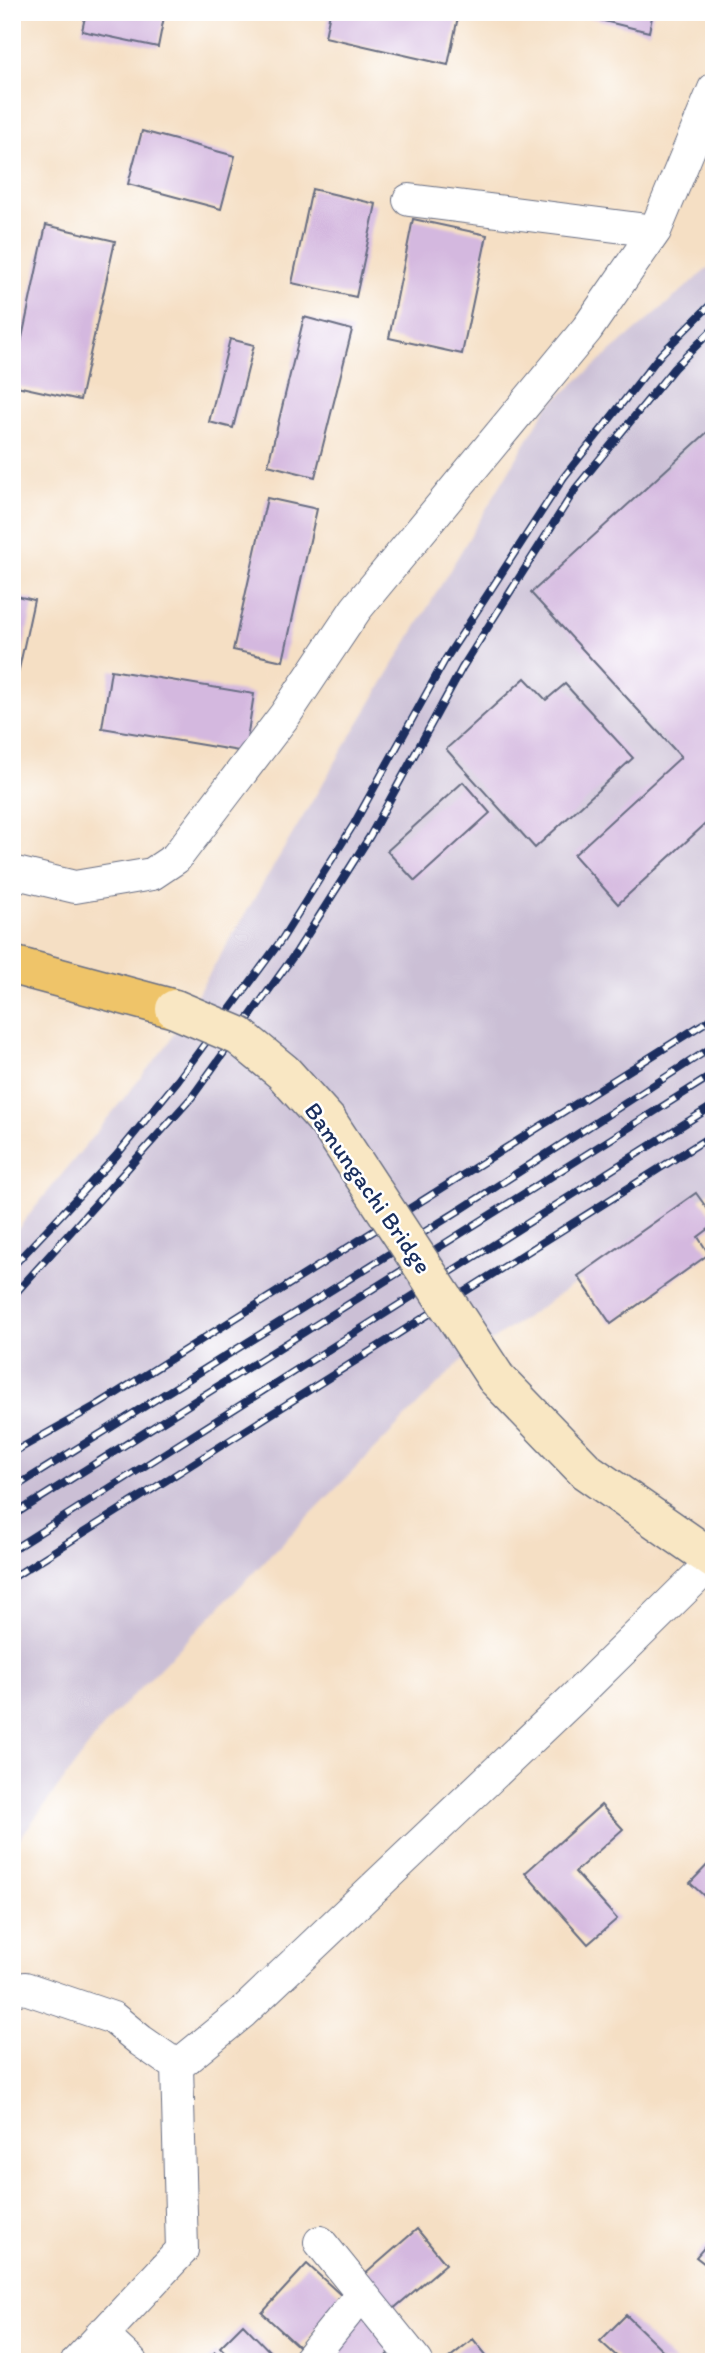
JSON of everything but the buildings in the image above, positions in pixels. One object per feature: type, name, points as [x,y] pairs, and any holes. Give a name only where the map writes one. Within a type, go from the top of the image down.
[{"type":"main road","name":"Bamungachi Bridge","points":[[12,965],[175,1009],[239,1036],[283,1072],[328,1122],[496,1378],[586,1471],[714,1560]]},
{"type":"street","points":[[12,872],[75,887],[152,874],[176,858],[285,715],[356,609],[587,329],[655,231],[714,89]]},
{"type":"street","points":[[409,200],[655,231]]},
{"type":"street","points":[[177,2066],[243,2012],[573,1699],[714,1560]]},
{"type":"street","points":[[12,1990],[25,1988],[113,2018],[177,2066]]},
{"type":"street","points":[[77,2362],[182,2250],[177,2066]]},
{"type":"street","points":[[320,2242],[416,2362]]},
{"type":"street","points":[[307,2362],[362,2294]]},
{"type":"street","points":[[101,2334],[131,2362]]},
{"type":"shaded area","points":[[714,263],[714,1189],[460,1362],[106,1723],[12,1849],[12,1236],[167,1045],[547,407]]},
{"type":"railway","points":[[12,1267],[116,1156],[178,1080],[282,939],[354,824],[445,660],[564,477],[661,354],[714,301]]},
{"type":"railway","points":[[12,1297],[192,1097],[297,951],[370,836],[462,668],[576,488],[674,368],[714,328]]},
{"type":"railway","points":[[12,1453],[99,1404],[714,1017]]},
{"type":"railway","points":[[12,1489],[463,1208],[714,1046]]},
{"type":"railway","points":[[12,1516],[714,1074]]},
{"type":"railway","points":[[12,1550],[714,1105]]},
{"type":"railway","points":[[12,1578],[714,1134]]}]
